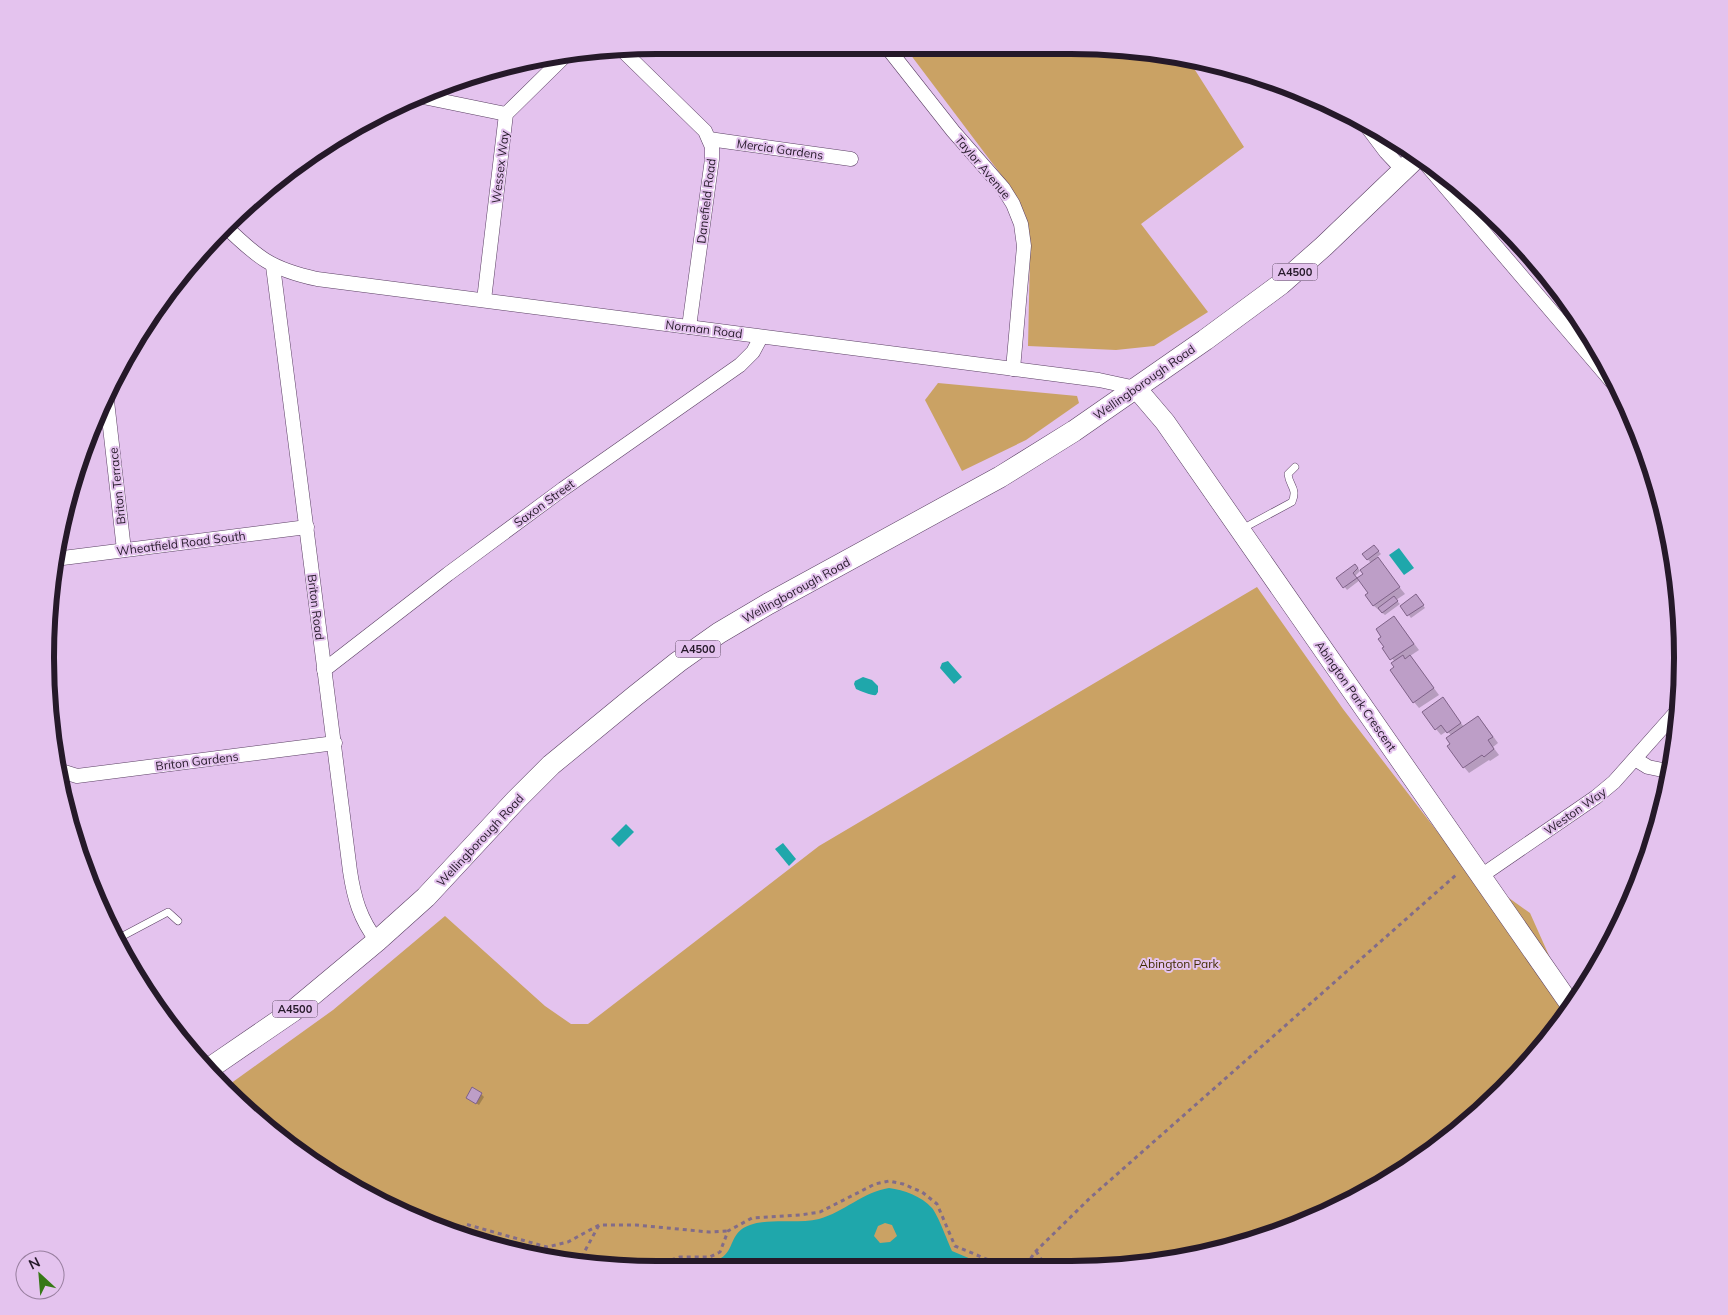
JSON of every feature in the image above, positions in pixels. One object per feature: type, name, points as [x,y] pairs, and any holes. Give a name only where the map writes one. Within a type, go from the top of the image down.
[{"type":"main road","name":"Wellingborough Road","points":[[214,1066],[293,1011],[377,941],[426,897],[516,800],[552,765],[678,662],[768,604],[1000,477],[1074,431],[1281,284],[1324,246],[1413,161]]},
{"type":"street","name":"Taylor Avenue","points":[[892,54],[953,131],[1003,188],[1013,204],[1021,224],[1024,246],[1013,369]]},
{"type":"street","points":[[627,55],[699,125],[709,139]]},
{"type":"street","name":"Wessex Way","points":[[484,300],[506,114],[559,62]]},
{"type":"street","points":[[430,98],[506,114]]},
{"type":"street","points":[[1373,136],[1403,170]]},
{"type":"street","name":"Mercia Gardens","points":[[709,139],[851,159]]},
{"type":"street","name":"Danefield Road","points":[[689,327],[712,159],[712,147],[709,139]]},
{"type":"street","points":[[1442,183],[1599,367]]},
{"type":"street","name":"Norman Road","points":[[231,232],[247,248],[273,266],[293,274],[317,279],[1099,380],[1136,388]]},
{"type":"street","name":"Briton Road","points":[[273,266],[353,894],[364,922],[377,941]]},
{"type":"street","name":"Saxon Street","points":[[324,670],[448,574],[563,489],[740,365],[753,352],[761,337]]},
{"type":"street","name":"Abington Park Crescent","points":[[1136,388],[1165,422],[1567,1000]]},
{"type":"street","name":"Briton Terrace","points":[[108,408],[124,550]]},
{"type":"street","name":"Wheatfield Road South","points":[[62,558],[306,527]]},
{"type":"street","name":"Weston Way","points":[[1481,876],[1596,797],[1614,782],[1671,718]]},
{"type":"street","name":"Briton Gardens","points":[[65,772],[77,776],[334,743]]},
{"type":"street","points":[[1635,759],[1648,767],[1664,770]]},
{"type":"lane","points":[[1240,530],[1292,502],[1295,496],[1294,488],[1288,474],[1295,467]]},
{"type":"lane","points":[[122,936],[168,912],[178,921]]},
{"type":"path","points":[[1029,1261],[1036,1250],[1104,1184],[1456,875]]},
{"type":"path","points":[[464,1229],[466,1224],[547,1247],[568,1242],[599,1225],[636,1225],[709,1232],[728,1231],[752,1218],[820,1212],[875,1184],[889,1181],[903,1184],[922,1192],[937,1204],[955,1246],[991,1261]]},
{"type":"path","points":[[582,1256],[599,1225]]},
{"type":"path","points":[[668,1261],[680,1257],[710,1257],[720,1252],[728,1231]]},
{"type":"path","points":[[1036,1250],[1043,1261]]},
{"type":"green space","points":[[910,54],[1110,55],[1192,66],[1244,147],[1141,224],[1208,312],[1154,346],[1116,350],[1028,346],[1030,254],[1025,214],[1005,180]]},
{"type":"green space","points":[[938,383],[1077,396],[1079,403],[1026,440],[962,471],[925,400]]},
{"type":"green space","name":"Abington Park","points":[[1257,587],[1343,709],[1463,865],[1530,913],[1568,998],[1524,1056],[1469,1111],[1406,1159],[1372,1180],[1338,1199],[1302,1215],[1227,1241],[1188,1250],[1110,1260],[658,1261],[618,1260],[540,1250],[501,1241],[463,1229],[390,1199],[322,1159],[290,1136],[259,1111],[231,1084],[333,1010],[445,916],[545,1006],[571,1024],[588,1024],[819,846]]},
{"type":"shaded area","points":[[1399,548],[1414,568],[1404,575],[1389,555]]},
{"type":"shaded area","points":[[948,661],[962,677],[954,684],[940,668],[942,663]]},
{"type":"shaded area","points":[[863,677],[872,680],[878,686],[876,695],[856,689],[855,681]]},
{"type":"shaded area","points":[[626,824],[634,832],[619,847],[611,839]]},
{"type":"shaded area","points":[[783,843],[796,859],[789,866],[775,849]]},
{"type":"shaded area","points":[[889,1188],[912,1194],[923,1200],[934,1211],[952,1251],[976,1261],[716,1261],[725,1255],[735,1236],[743,1228],[757,1223],[819,1219],[871,1194]],"holes":[[[885,1223],[892,1225],[897,1236],[890,1242],[880,1243],[874,1236],[878,1226]]]},
{"type":"shaded area","points":[[467,1229],[564,1254],[501,1241]]},
{"type":"building","points":[[1374,545],[1379,551],[1367,560],[1362,554]]},
{"type":"building","points":[[1378,557],[1400,587],[1373,606],[1365,595],[1368,593],[1357,578],[1363,574],[1360,570]]},
{"type":"building","points":[[1355,564],[1358,568],[1353,573],[1357,578],[1343,588],[1336,578]]},
{"type":"building","points":[[1416,594],[1424,605],[1407,616],[1400,606]]},
{"type":"building","points":[[1394,596],[1398,601],[1382,613],[1378,608]]},
{"type":"building","points":[[1394,616],[1414,644],[1390,660],[1382,648],[1384,647],[1378,639],[1381,637],[1376,629]]},
{"type":"building","points":[[1403,655],[1405,659],[1410,655],[1434,688],[1413,703],[1390,670],[1394,667],[1391,663]]},
{"type":"building","points":[[1443,697],[1461,723],[1447,733],[1441,725],[1435,730],[1422,712]]},
{"type":"building","points":[[1478,716],[1493,737],[1488,740],[1494,749],[1484,757],[1482,755],[1463,768],[1447,746],[1450,744],[1446,738]]},
{"type":"building","points":[[472,1087],[482,1093],[476,1104],[466,1098]]}]
